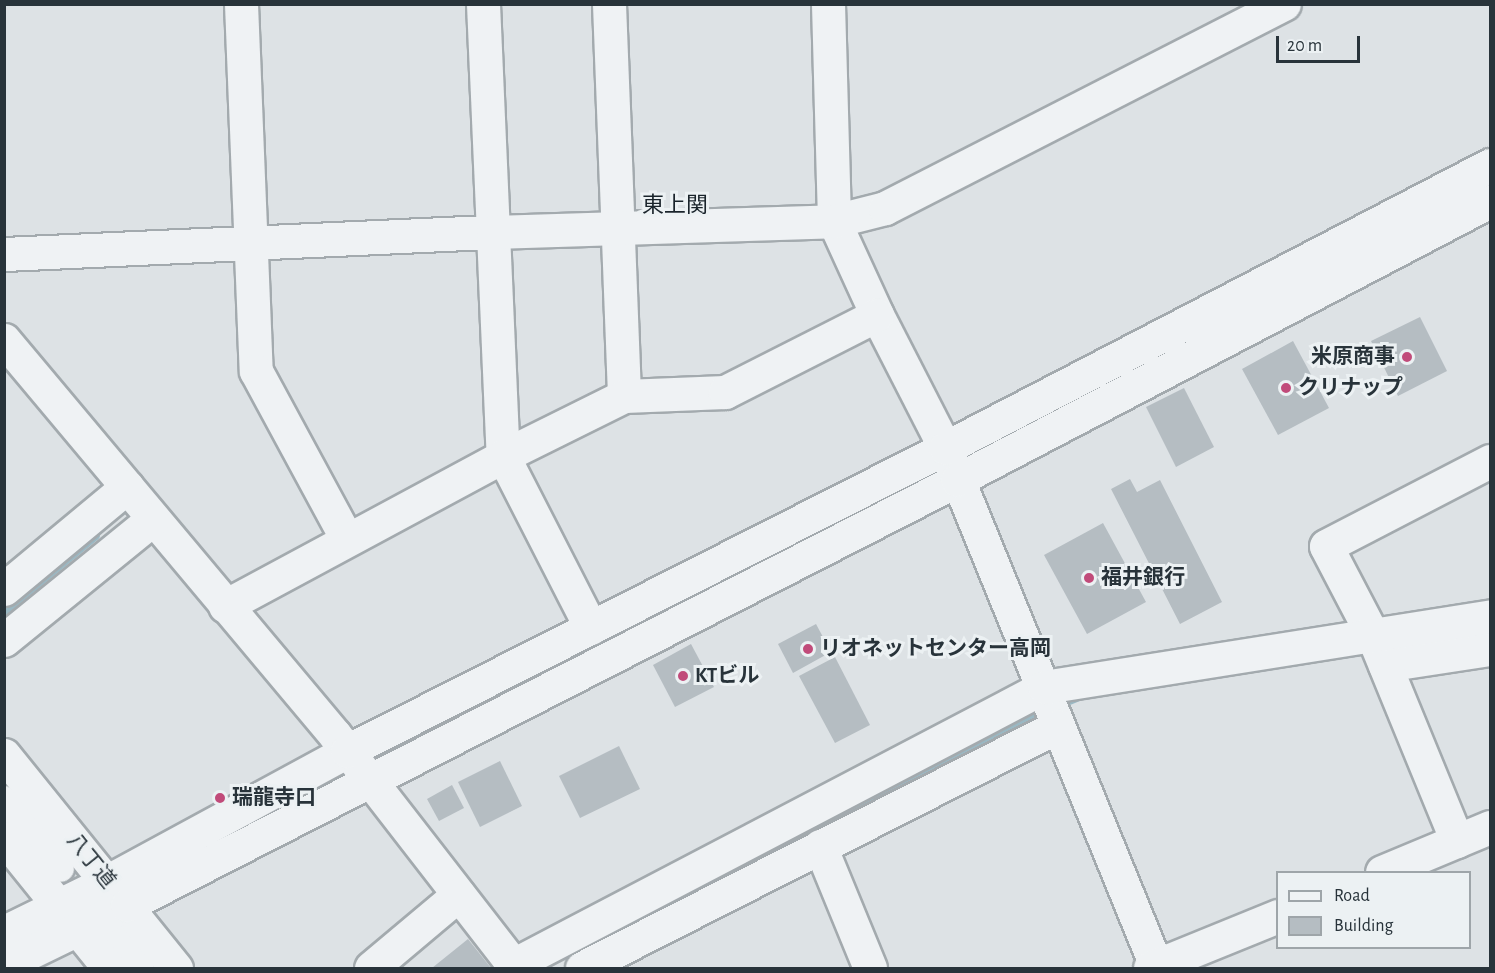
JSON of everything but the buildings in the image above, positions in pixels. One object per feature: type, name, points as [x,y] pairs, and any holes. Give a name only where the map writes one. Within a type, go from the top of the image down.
[{"type":"street","points":[[241,4],[256,371],[347,539]]},
{"type":"street","points":[[483,4],[503,456],[591,628]]},
{"type":"street","points":[[609,4],[624,396]]},
{"type":"street","points":[[828,4],[834,221],[877,315],[945,448],[1045,689],[1057,725],[1154,968],[1276,917]]},
{"type":"street","points":[[4,254],[494,232],[617,230],[834,221],[885,208],[1231,17],[1284,4]]},
{"type":"street","points":[[116,907],[347,751],[945,448],[1491,165]]},
{"type":"street","points":[[4,932],[116,907],[957,480],[1491,201]]},
{"type":"street","points":[[225,606],[503,456],[624,396],[724,392],[877,315]]},
{"type":"street","points":[[4,340],[347,751],[514,967],[1045,689],[1378,650],[1491,649]]},
{"type":"street","points":[[1457,842],[1378,650],[1326,546],[1491,461]]},
{"type":"street","points":[[4,588],[127,487]]},
{"type":"street","points":[[4,640],[153,519]]},
{"type":"street","points":[[1378,650],[1491,616]]},
{"type":"street","points":[[582,969],[1057,725]]},
{"type":"street","name":"八丁道","points":[[4,755],[116,907],[176,969]]},
{"type":"street","points":[[4,799],[61,869]]},
{"type":"street","points":[[1387,871],[1491,827]]},
{"type":"street","points":[[4,838],[109,969]]},
{"type":"street","points":[[820,846],[870,969]]},
{"type":"street","points":[[371,969],[458,896]]},
{"type":"street","points":[[116,907],[141,969]]},
{"type":"street","points":[[4,965],[68,918]]},
{"type":"waterway","points":[[4,612],[96,536]]},
{"type":"waterway","points":[[1057,706],[1084,695]]},
{"type":"waterway","points":[[592,942],[1045,711]]},
{"type":"place","name":"米原商事","points":[[1407,357]]},
{"type":"place","name":"クリナップ","points":[[1286,388]]},
{"type":"place","name":"福井銀行","points":[[1089,578]]},
{"type":"place","name":"リオネットセンター高岡","points":[[808,649]]},
{"type":"place","name":"KTビル","points":[[683,676]]},
{"type":"place","name":"瑞龍寺口","points":[[220,798]]},
{"type":"district","name":"東上関","points":[[675,206]]}]
